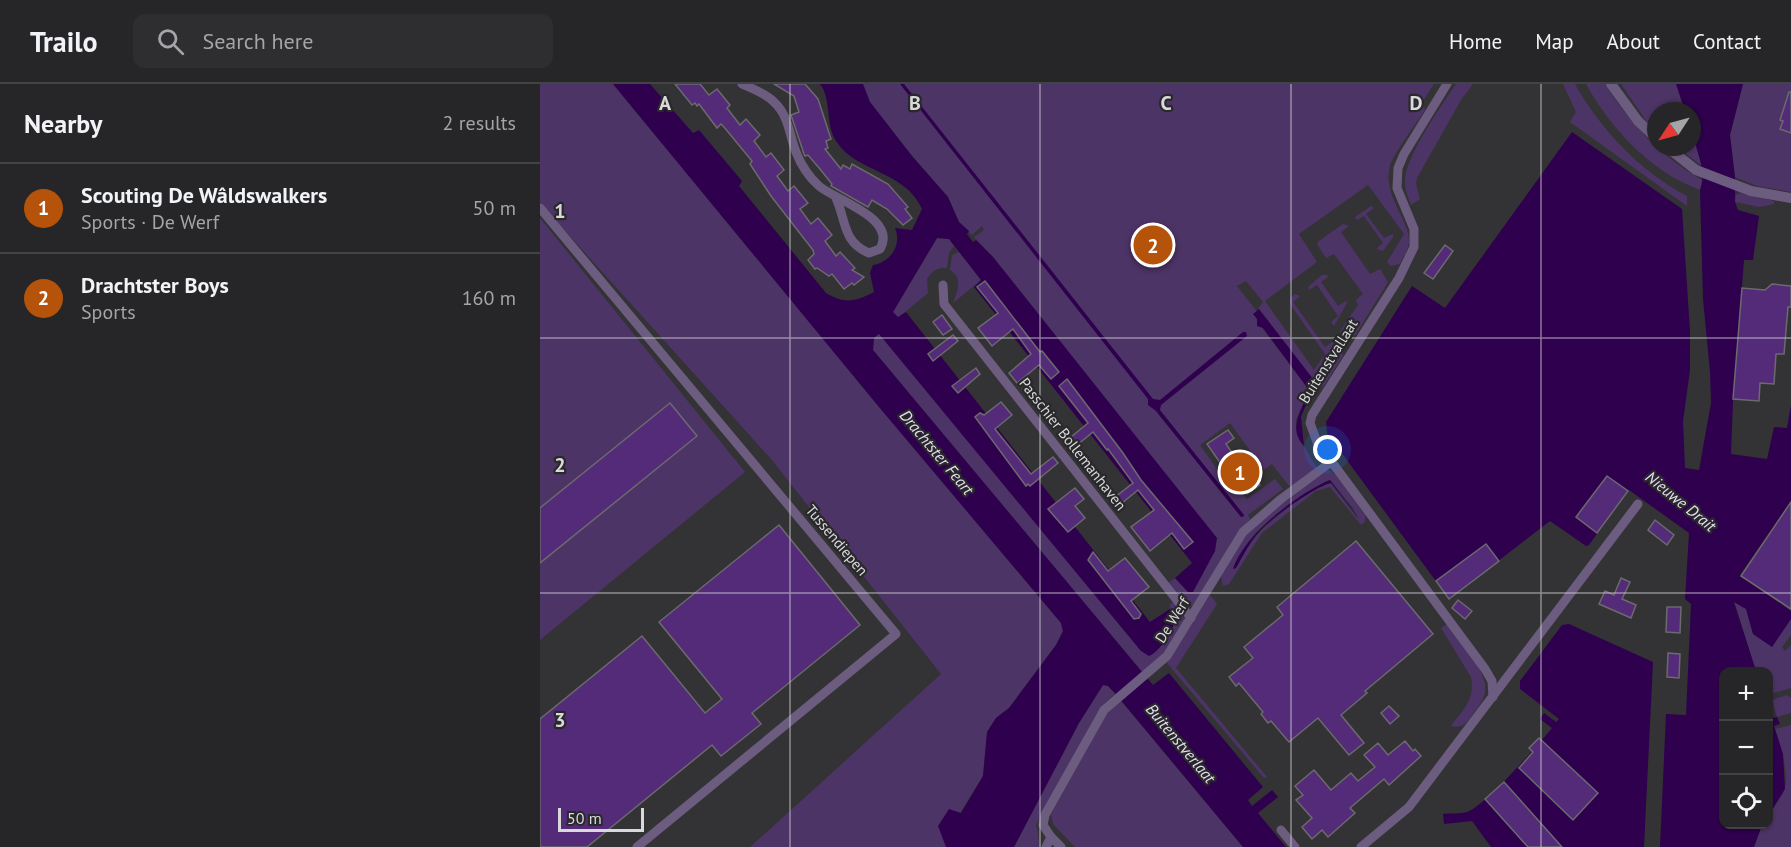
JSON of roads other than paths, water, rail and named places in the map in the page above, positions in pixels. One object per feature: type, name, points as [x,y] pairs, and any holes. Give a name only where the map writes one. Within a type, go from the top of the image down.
[{"type":"street","points":[[742,84],[766,95],[779,107],[787,121],[796,152],[804,168],[817,184],[836,198],[873,219],[882,234],[883,244],[880,249],[869,252],[854,241],[845,229],[836,198]]},
{"type":"street","name":"Buitenstvallaat","points":[[1447,84],[1404,154],[1398,168],[1397,188],[1414,229],[1414,247],[1399,278],[1312,415],[1310,423],[1312,432],[1331,462],[1485,669],[1492,681],[1493,697]]},
{"type":"street","points":[[1611,84],[1647,130]]},
{"type":"street","points":[[1678,156],[1696,170],[1740,187],[1791,198]]},
{"type":"street","name":"Tussendiepen","points":[[540,208],[896,634],[637,847]]},
{"type":"street","name":"Passchier Bollemanhaven","points":[[943,285],[944,304],[1191,618]]},
{"type":"street","name":"De Werf","points":[[1052,837],[1043,825],[1045,815],[1104,710],[1167,656],[1243,532],[1274,504],[1331,462]]},
{"type":"street","points":[[1361,847],[1409,807],[1638,504]]},
{"type":"street","points":[[1281,830],[1294,847]]},
{"type":"street","points":[[1046,847],[1052,837],[1062,847]]},
{"type":"water","points":[[613,84],[650,84],[693,133],[699,130],[742,181],[739,186],[826,293],[838,299],[850,300],[874,292],[870,273],[873,265],[885,260],[893,252],[897,241],[895,228],[912,230],[922,209],[904,186],[855,160],[836,141],[826,97],[820,84],[863,84],[870,102],[912,156],[948,197],[959,222],[969,231],[967,234],[973,242],[976,240],[993,257],[1217,538],[1215,551],[1193,592],[1188,592],[1175,578],[1192,563],[974,287],[981,280],[949,239],[937,238],[893,312],[898,317],[906,312],[1150,622],[1170,609],[1176,619],[1169,635],[1158,650],[1149,656],[1141,651],[879,334],[874,338],[873,350],[1153,685],[1169,673],[1263,787],[1248,800],[1252,806],[1272,790],[1278,797],[1258,813],[1286,847],[1243,847],[1114,692],[1108,686],[1103,685],[1079,723],[1014,847],[946,847],[938,826],[949,809],[961,813],[983,776],[987,732],[996,718],[1009,708],[1056,645],[1063,631],[1061,623],[879,407]]},
{"type":"water","points":[[900,84],[904,84],[1153,399],[1160,400],[1243,332],[1246,332],[1247,336],[1161,405],[1160,410],[1244,515],[1243,517],[1156,411],[1148,405],[1148,399]]},
{"type":"water","name":"Nieuwe Drait","points":[[1676,84],[1743,84],[1730,135],[1735,177],[1735,202],[1738,210],[1759,216],[1753,260],[1744,260],[1731,454],[1767,459],[1774,427],[1787,428],[1791,405],[1791,501],[1740,575],[1791,611],[1791,619],[1772,647],[1753,634],[1746,609],[1734,602],[1755,667],[1719,667],[1719,829],[1761,829],[1754,847],[1660,847],[1666,714],[1686,715],[1691,604],[1685,599],[1689,533],[1629,490],[1589,545],[1586,546],[1550,521],[1449,599],[1327,433],[1326,422],[1412,286],[1445,308],[1572,132],[1682,209],[1690,331],[1690,370],[1683,421],[1685,468],[1699,470],[1711,403],[1703,299],[1700,190],[1702,176],[1699,156],[1701,102],[1682,102]]},
{"type":"water","points":[[1259,309],[1317,384],[1301,417],[1304,446],[1296,432],[1296,425],[1309,390],[1263,328],[1257,326],[1257,319],[1253,314]]},
{"type":"water","points":[[1330,480],[1360,520],[1331,483],[1314,490],[1265,526],[1252,541],[1236,568],[1233,569],[1248,543],[1273,517],[1303,495]]},
{"type":"water","points":[[1569,624],[1653,662],[1644,847],[1491,847],[1472,821],[1444,824],[1443,814],[1467,812],[1486,799],[1552,728],[1540,719],[1544,713],[1556,722],[1559,719],[1520,689],[1520,681],[1562,625]]},
{"type":"water","points":[[1777,717],[1780,724],[1774,726],[1783,754],[1785,789],[1773,808],[1773,718]]},
{"type":"place","name":"Drachtster Boys","points":[[1153,245]]},
{"type":"place","name":"Scouting De Wâldswalkers","points":[[1240,472]]},
{"type":"water label","name":"Drachtster Feart","points":[[937,452]]},
{"type":"water label","name":"Buitenstverlaat","points":[[1181,743]]}]
